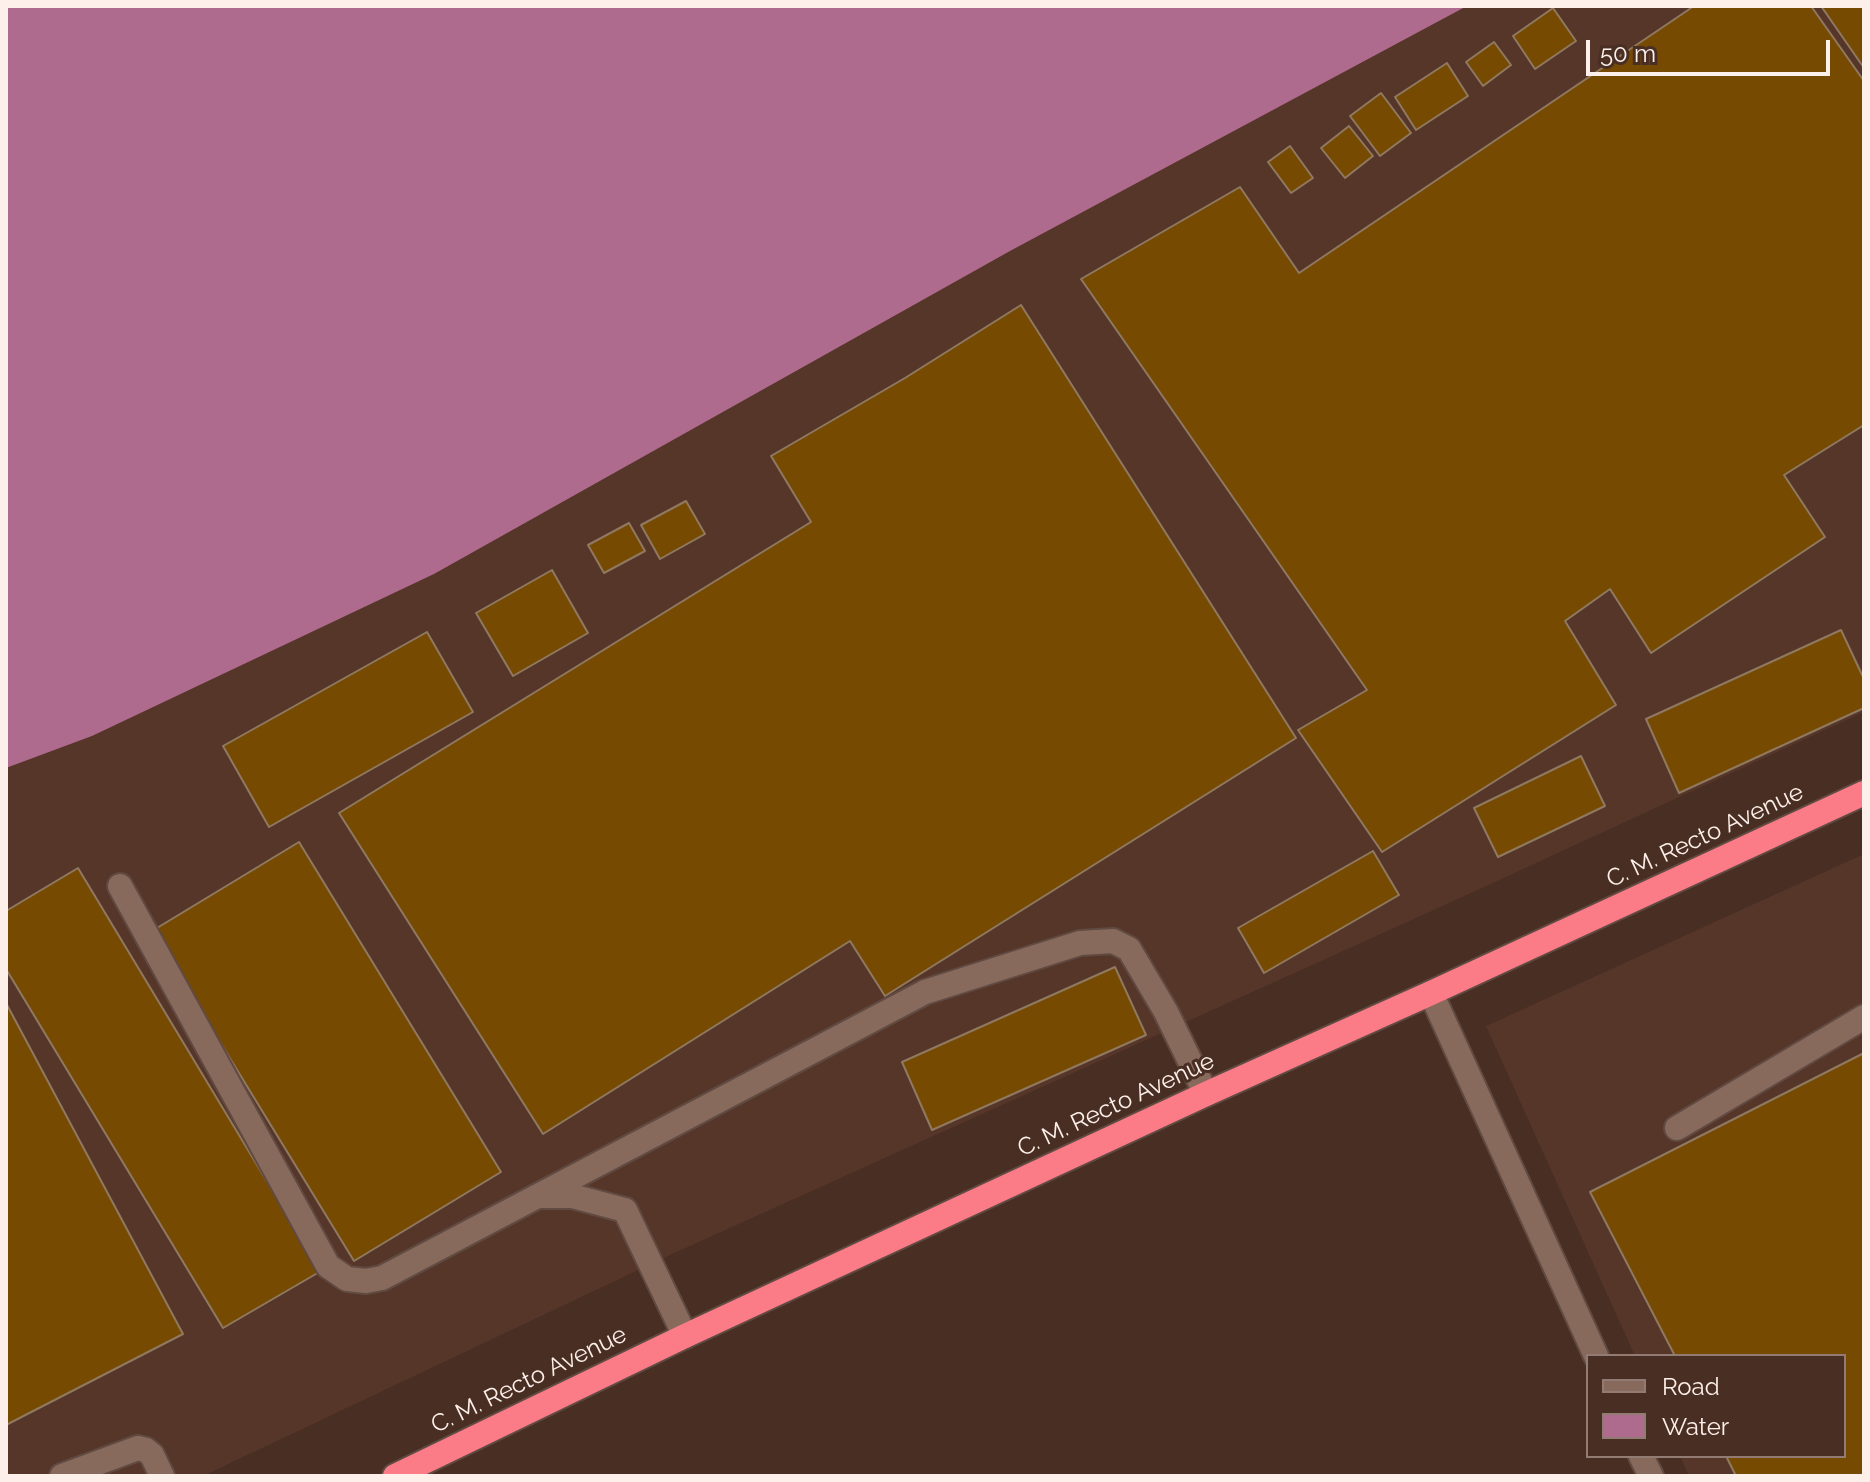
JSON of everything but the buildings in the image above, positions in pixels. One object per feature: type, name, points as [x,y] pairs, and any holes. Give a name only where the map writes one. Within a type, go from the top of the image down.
[{"type":"highway","name":"C. M. Recto Avenue","points":[[395,1476],[685,1336],[1864,793]]},
{"type":"lane","points":[[120,886],[328,1266],[347,1279],[366,1281],[382,1278],[925,992],[1080,943],[1113,941],[1129,949],[1166,1012],[1206,1094]]},
{"type":"lane","points":[[1431,993],[1595,1354]]},
{"type":"lane","points":[[1677,1128],[1864,1017]]},
{"type":"lane","points":[[537,1196],[572,1196],[625,1210],[685,1336]]},
{"type":"lane","points":[[62,1476],[138,1448],[152,1455],[162,1476]]},
{"type":"lane","points":[[1642,1458],[1651,1476]]},
{"type":"shaded area","points":[[1467,6],[1864,6],[1864,712],[670,1255],[203,1476],[6,1476],[6,768],[92,736],[434,574],[1010,251]]},
{"type":"shaded area","points":[[1864,854],[1864,1476],[1689,1476],[1681,1458],[1846,1458],[1846,1354],[1634,1354],[1486,1026]]},
{"type":"water","points":[[6,6],[1467,6],[1010,251],[434,574],[92,736],[6,768]]}]
